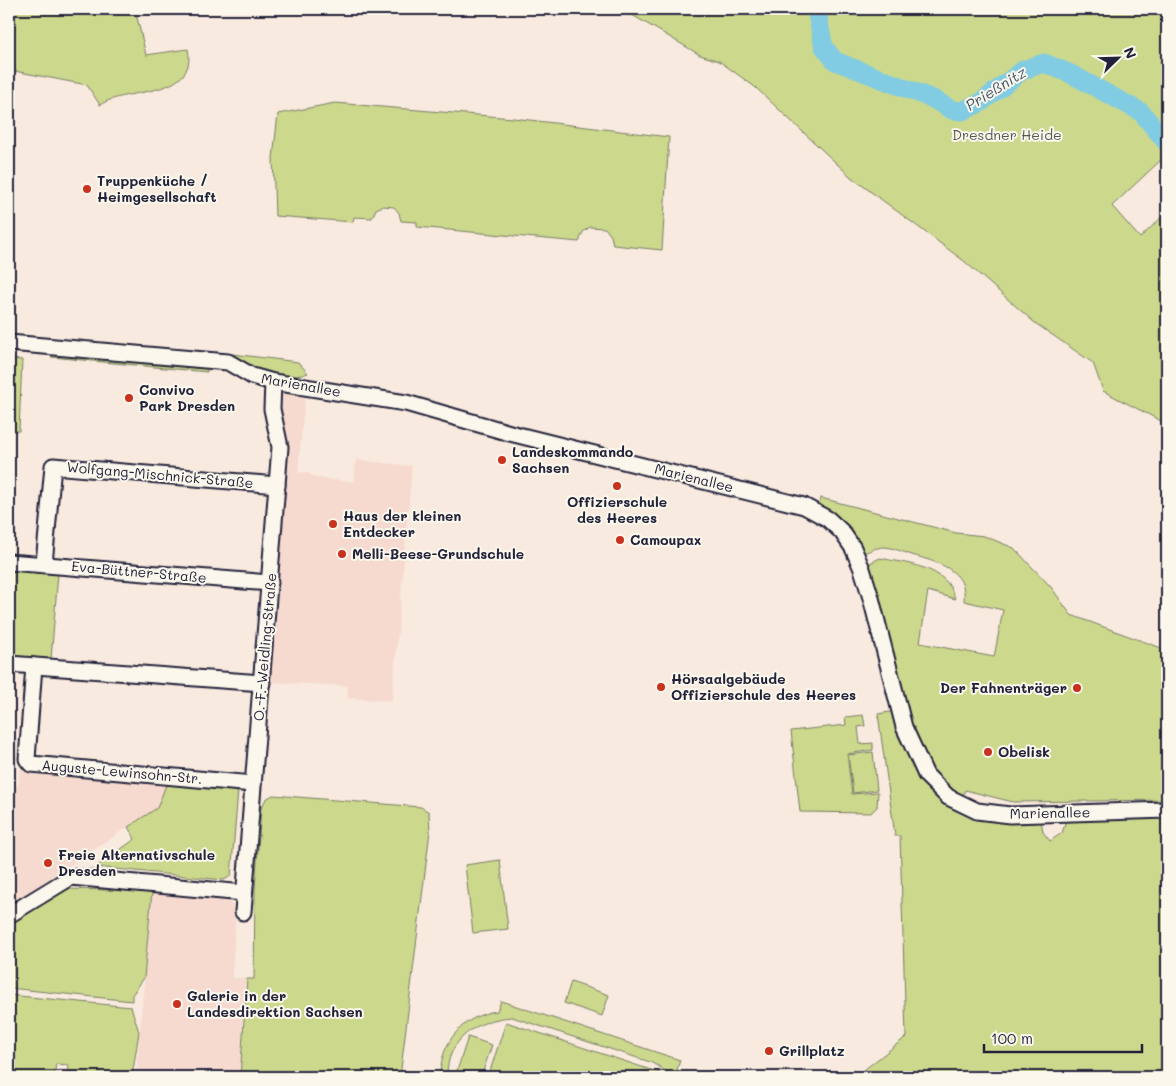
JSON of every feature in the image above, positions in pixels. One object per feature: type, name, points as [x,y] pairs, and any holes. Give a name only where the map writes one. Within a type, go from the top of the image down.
[{"type":"street","name":"Marienallee","points":[[9,343],[228,362],[252,376],[273,382],[406,403],[510,433],[789,501],[816,512],[842,532],[862,569],[904,727],[918,762],[934,785],[948,797],[977,810],[1010,816],[1167,810]]},
{"type":"street","name":"O.-F.-Weidling-Straße","points":[[243,912],[280,447],[272,409],[273,382]]},
{"type":"street","name":"Wolfgang-Mischnick-Straße","points":[[44,564],[53,466],[276,485]]},
{"type":"street","name":"Eva-Büttner-Straße","points":[[9,562],[270,582]]},
{"type":"street","points":[[9,664],[262,684]]},
{"type":"street","name":"Auguste-Lewinsohn-Str.","points":[[34,666],[27,759],[31,764],[254,784]]},
{"type":"street","points":[[9,916],[72,877],[244,893]]},
{"type":"shaded area","name":"Melli-Beese-Grundschule","points":[[285,394],[305,397],[298,472],[308,473],[318,478],[354,482],[356,460],[412,466],[392,701],[347,698],[348,686],[270,682],[281,531],[279,528],[279,398]]},
{"type":"shaded area","name":"Freie Alternativschule Dresden","points":[[20,769],[166,780],[166,785],[157,808],[9,905],[9,785],[18,786]]},
{"type":"shaded area","points":[[152,891],[226,898],[236,910],[232,978],[246,978],[239,1077],[190,1077],[136,1073]]},
{"type":"green space","points":[[9,9],[135,9],[146,55],[188,49],[188,65],[182,76],[171,84],[111,99],[100,105],[87,85],[9,70]]},
{"type":"green space","name":"Dresdner Heide","points":[[622,9],[1167,9],[1167,163],[1163,158],[1112,206],[1140,238],[1167,212],[1167,424],[1103,391],[1093,363],[1035,323],[964,261],[851,177],[755,87],[719,61],[700,55]]},
{"type":"green space","points":[[335,103],[513,118],[669,137],[662,250],[613,245],[611,236],[605,228],[590,227],[583,232],[579,242],[417,227],[417,222],[401,221],[399,213],[394,207],[383,206],[376,209],[372,218],[354,217],[353,222],[275,216],[273,158],[278,114]]},
{"type":"green space","points":[[216,352],[298,362],[308,373],[297,376],[274,374],[216,355]]},
{"type":"green space","points":[[52,355],[207,369],[207,372],[51,357]]},
{"type":"green space","points":[[9,359],[22,360],[19,431],[9,431]]},
{"type":"green space","points":[[821,498],[956,533],[984,536],[1014,548],[1051,587],[1071,615],[1167,650],[1167,800],[1013,802],[965,790],[962,798],[951,793],[929,772],[908,726],[864,566],[880,558],[914,565],[935,573],[951,588],[955,599],[928,591],[920,643],[994,657],[1003,610],[964,601],[964,590],[961,581],[956,574],[940,564],[885,547],[859,555],[819,506]]},
{"type":"green space","points":[[9,568],[58,574],[51,659],[9,656]]},
{"type":"green space","points":[[895,711],[945,800],[1041,820],[1043,832],[1050,841],[1062,833],[1066,820],[1167,816],[1167,1077],[855,1077],[906,1037],[900,836],[895,836],[878,714]]},
{"type":"green space","points":[[863,715],[865,726],[858,727],[860,744],[873,743],[873,750],[847,754],[852,794],[878,792],[877,807],[871,813],[800,812],[791,731],[846,725],[845,717]]},
{"type":"green space","points":[[873,752],[877,790],[853,793],[848,755]]},
{"type":"green space","points":[[166,785],[238,790],[231,876],[224,880],[96,867],[135,839],[128,827],[157,808]]},
{"type":"green space","points":[[273,795],[421,807],[429,812],[430,831],[400,1077],[240,1077],[247,979],[254,979],[255,889],[261,808],[266,799]]},
{"type":"green space","points":[[500,860],[508,929],[473,933],[465,865]]},
{"type":"green space","points":[[68,889],[152,891],[144,978],[132,995],[132,1001],[9,988],[10,924]]},
{"type":"green space","points":[[571,982],[609,995],[602,1016],[564,1003]]},
{"type":"green space","points":[[9,995],[131,1007],[139,1032],[132,1077],[68,1077],[69,1065],[56,1064],[54,1077],[9,1077]]},
{"type":"green space","points":[[501,1001],[680,1060],[677,1070],[682,1077],[672,1077],[660,1067],[650,1062],[512,1017],[487,1022],[466,1034],[452,1052],[448,1064],[447,1077],[440,1077],[444,1053],[456,1033],[474,1018],[497,1011]]},
{"type":"green space","points":[[506,1022],[660,1073],[659,1077],[488,1077]]},
{"type":"green space","points":[[468,1037],[492,1045],[481,1077],[455,1077]]},
{"type":"waterway","name":"Prießnitz","points":[[816,9],[824,47],[835,61],[933,99],[952,110],[962,111],[980,103],[1023,70],[1044,63],[1071,74],[1141,112],[1167,143]]},
{"type":"place","name":"Truppenküche / Heimgesellschaft","points":[[87,189]]},
{"type":"place","name":"Convivo Park Dresden","points":[[129,398]]},
{"type":"place","name":"Landeskommando Sachsen","points":[[502,460]]},
{"type":"place","name":"Offizierschule des Heeres","points":[[617,486]]},
{"type":"place","name":"Haus der kleinen Entdecker","points":[[333,524]]},
{"type":"place","name":"Camoupax","points":[[620,540]]},
{"type":"place","name":"Melli-Beese-Grundschule","points":[[342,554]]},
{"type":"place","name":"Hörsaalgebäude Offizierschule des Heeres","points":[[661,687]]},
{"type":"place","name":"Der Fahnenträger","points":[[1077,688]]},
{"type":"place","name":"Obelisk","points":[[988,752]]},
{"type":"place","name":"Freie Alternativschule Dresden","points":[[48,863]]},
{"type":"place","name":"Galerie in der Landesdirektion Sachsen","points":[[177,1004]]},
{"type":"place","name":"Grillplatz","points":[[769,1051]]}]
